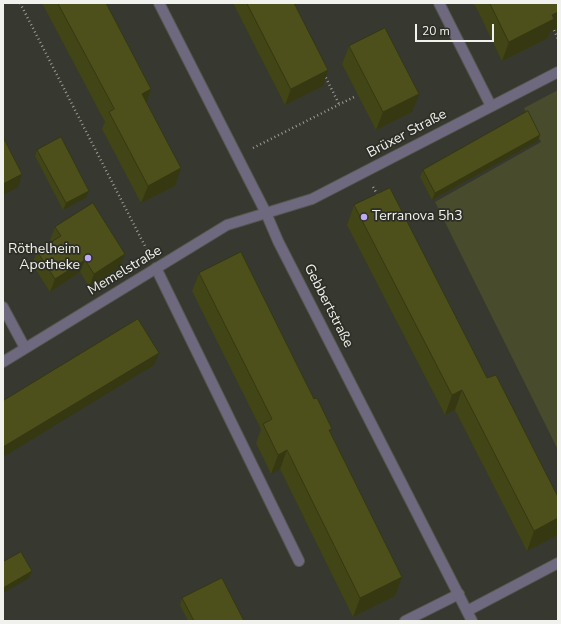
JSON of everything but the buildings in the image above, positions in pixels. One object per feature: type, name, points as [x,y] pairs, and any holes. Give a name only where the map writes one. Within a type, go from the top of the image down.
[{"type":"street","name":"Gebbertstraße","points":[[159,3],[236,157],[266,213],[278,241],[472,621]]},
{"type":"street","points":[[439,3],[492,106]]},
{"type":"street","name":"Brüxer Straße","points":[[266,213],[312,199],[558,72]]},
{"type":"street","name":"Memelstraße","points":[[3,362],[227,225],[266,213]]},
{"type":"street","points":[[156,268],[299,561]]},
{"type":"street","points":[[3,307],[25,348]]},
{"type":"street","points":[[467,611],[558,563]]},
{"type":"street","points":[[405,621],[459,594]]},
{"type":"path","points":[[20,3],[156,268]]},
{"type":"path","points":[[554,30],[558,39]]},
{"type":"path","points":[[322,71],[339,104]]},
{"type":"path","points":[[236,157],[356,96]]},
{"type":"path","points":[[365,172],[380,199]]},
{"type":"green space","points":[[558,90],[558,450],[435,202],[541,142],[524,108]]},
{"type":"place","name":"Terranova 5h3","points":[[364,217]]},
{"type":"place","name":"Röthelheim Apotheke","points":[[88,258]]}]
